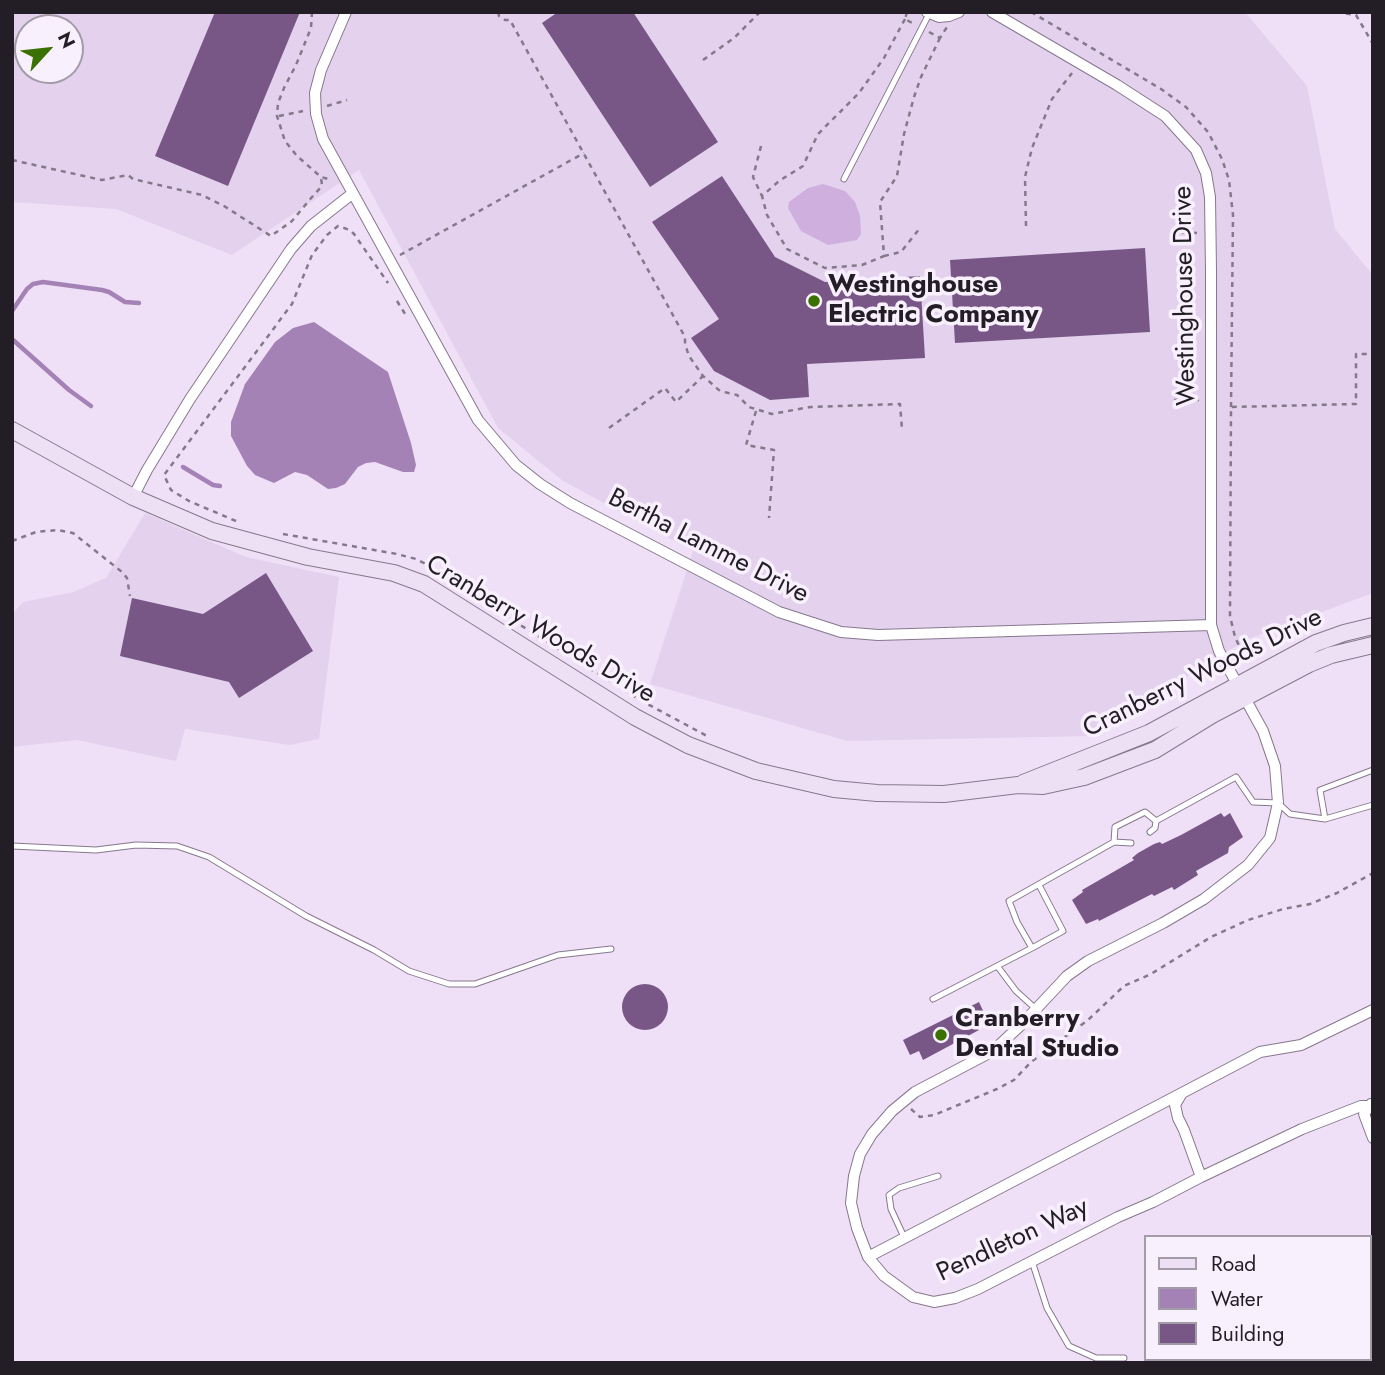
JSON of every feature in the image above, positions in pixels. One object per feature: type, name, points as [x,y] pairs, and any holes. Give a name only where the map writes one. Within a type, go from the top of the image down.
[{"type":"street","name":"Bertha Lamme Drive","points":[[346,12],[321,70],[315,93],[323,139],[478,420],[516,465],[570,503],[779,612],[841,632],[878,635],[1211,625]]},
{"type":"street","points":[[928,13],[949,16],[959,12]]},
{"type":"street","name":"Westinghouse Drive","points":[[992,12],[1165,116],[1196,150],[1206,173],[1211,216],[1211,625],[1219,651],[1242,691]]},
{"type":"street","points":[[133,497],[190,399],[291,249],[311,226],[353,193]]},
{"type":"street","name":"Cranberry Woods Drive","points":[[12,430],[133,497],[212,531],[308,557],[386,570],[424,584],[635,717],[688,746],[756,771],[810,784],[877,793],[944,794],[1065,782],[1126,763],[1155,750],[1316,643],[1373,626]]},
{"type":"street","name":"Cranberry Woods Drive","points":[[1242,691],[1331,655],[1371,645]]},
{"type":"street","name":"Pendleton Way","points":[[1242,691],[1262,731],[1275,766],[1278,803],[1270,838],[1248,865],[1204,899],[1088,961],[1067,976],[993,1051],[915,1092],[903,1102],[872,1134],[860,1154],[851,1203],[857,1228],[868,1257],[884,1276],[913,1297],[934,1302],[955,1298],[1302,1129],[1371,1104]]},
{"type":"street","points":[[868,1257],[1260,1052],[1301,1045],[1373,1010]]},
{"type":"street","points":[[1182,1093],[1175,1105],[1201,1177]]},
{"type":"street","points":[[1371,1104],[1364,1114],[1373,1138]]},
{"type":"lane","points":[[844,179],[928,13]]},
{"type":"lane","points":[[1325,819],[1320,790],[1373,770]]},
{"type":"lane","points":[[1156,821],[1236,777],[1253,802],[1278,803],[1290,814],[1325,819],[1373,805]]},
{"type":"lane","points":[[1114,842],[1115,827],[1145,812],[1156,821]]},
{"type":"lane","points":[[1150,832],[1155,828],[1156,821]]},
{"type":"lane","points":[[1032,948],[1009,901],[1114,842],[1131,843]]},
{"type":"lane","points":[[12,846],[96,850],[136,845],[177,846],[209,857],[295,910],[409,971],[449,984],[475,984],[558,956],[611,949]]},
{"type":"lane","points":[[933,999],[1063,931],[1038,885]]},
{"type":"lane","points":[[998,967],[1016,991],[1036,1009]]},
{"type":"lane","points":[[904,1237],[891,1209],[889,1195],[899,1188],[938,1176]]},
{"type":"lane","points":[[1032,1261],[1047,1308],[1069,1346],[1096,1358],[1124,1358]]},
{"type":"path","points":[[313,12],[311,28],[278,103],[277,116],[285,141],[297,156],[321,177],[333,180]]},
{"type":"path","points":[[498,12],[499,16],[510,20],[685,337],[689,356],[703,376],[720,391],[737,395],[756,411],[772,414],[810,407],[900,404],[902,429]]},
{"type":"path","points":[[703,60],[734,38],[760,12]]},
{"type":"path","points":[[1031,12],[1161,89],[1186,107],[1208,132],[1229,180],[1233,215],[1230,615],[1247,663]]},
{"type":"path","points":[[1336,12],[1356,15],[1373,44]]},
{"type":"path","points":[[1026,226],[1025,177],[1031,148],[1052,99],[1087,46]]},
{"type":"path","points":[[761,146],[753,177],[762,196]]},
{"type":"path","points":[[390,260],[584,153]]},
{"type":"path","points":[[12,160],[102,180],[128,175],[134,179],[201,195],[224,206],[271,236],[292,221],[321,186],[321,177]]},
{"type":"path","points":[[164,475],[292,304],[304,270],[327,235],[338,226],[350,230],[389,286]]},
{"type":"path","points":[[354,234],[359,227]]},
{"type":"path","points":[[884,256],[901,252],[920,228]]},
{"type":"path","points":[[394,295],[414,324]]},
{"type":"path","points":[[1231,407],[1356,404],[1356,354],[1373,354]]},
{"type":"path","points":[[610,428],[665,388],[676,402],[703,376]]},
{"type":"path","points":[[756,411],[746,445],[774,450],[769,518]]},
{"type":"path","points":[[12,541],[36,532],[57,530],[73,533],[122,572],[127,579],[130,596]]},
{"type":"path","points":[[903,1102],[920,1117],[934,1115],[997,1089],[1014,1080],[1031,1062],[1088,1020],[1124,986],[1151,974],[1211,937],[1260,916],[1310,904],[1373,873]]},
{"type":"shaded area","points":[[12,12],[1245,12],[1307,86],[1335,229],[1373,275],[1373,593],[1246,640],[1093,736],[847,741],[650,684],[693,551],[563,481],[498,428],[359,170],[232,255],[116,209],[12,202]]},
{"type":"shaded area","points":[[823,184],[845,191],[855,202],[860,216],[861,234],[857,240],[828,245],[801,231],[788,208],[789,202],[808,188]]},
{"type":"shaded area","points":[[145,513],[246,557],[339,577],[319,739],[290,745],[185,729],[176,761],[77,740],[12,747],[12,614],[23,602],[73,592],[106,578]]},
{"type":"water","points":[[314,322],[388,372],[411,443],[416,465],[414,472],[403,472],[375,462],[366,463],[358,467],[345,484],[328,489],[307,475],[295,472],[274,483],[255,475],[247,466],[231,436],[231,422],[245,384],[275,342],[293,328]]},
{"type":"building","points":[[215,12],[300,12],[228,186],[155,156]]},
{"type":"building","points":[[558,12],[633,12],[718,142],[650,187],[542,23]]},
{"type":"building","name":"Westinghouse Electric Company","points":[[722,176],[775,257],[825,282],[920,276],[925,358],[807,364],[809,397],[770,400],[714,371],[691,338],[719,319],[652,222]]},
{"type":"building","points":[[1145,248],[1150,332],[955,343],[950,260]]},
{"type":"building","points":[[266,573],[313,651],[239,698],[229,682],[120,656],[132,598],[203,614]]},
{"type":"building","points":[[1221,813],[1224,817],[1230,813],[1243,837],[1229,847],[1228,853],[1196,871],[1198,875],[1174,890],[1172,887],[1154,896],[1152,894],[1099,921],[1098,919],[1086,924],[1072,900],[1083,892],[1082,890],[1134,860],[1132,858],[1138,853],[1154,844],[1162,844]]},
{"type":"building","points":[[645,984],[661,991],[668,1007],[661,1023],[645,1030],[629,1023],[622,1007],[629,991]]},
{"type":"building","name":"Cranberry Dental Studio","points":[[979,1002],[986,1017],[975,1023],[979,1030],[923,1060],[919,1051],[910,1055],[903,1040]]},
{"type":"waterway","points":[[12,311],[27,289],[33,284],[43,282],[102,290],[125,302],[139,303]]},
{"type":"waterway","points":[[12,339],[91,406]]},
{"type":"waterway","points":[[183,467],[213,485],[220,486]]},
{"type":"place","name":"Westinghouse Electric Company","points":[[814,301]]},
{"type":"place","name":"Cranberry Dental Studio","points":[[941,1035]]}]
